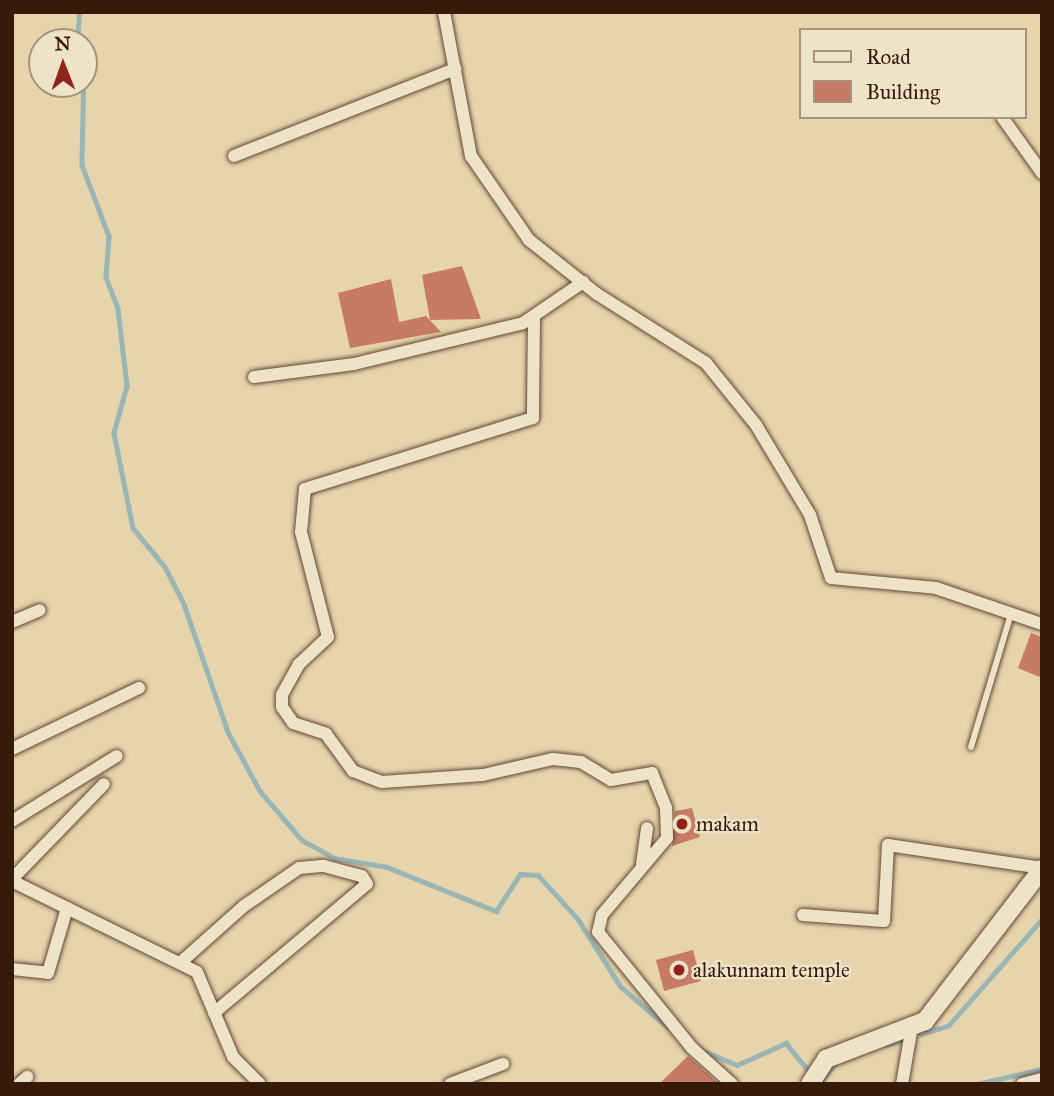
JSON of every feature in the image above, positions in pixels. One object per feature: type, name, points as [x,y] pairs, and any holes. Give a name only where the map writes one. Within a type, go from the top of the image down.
[{"type":"main road","points":[[810,1084],[826,1059],[925,1021],[1042,869]]},
{"type":"street","points":[[444,12],[471,156],[529,240],[583,282],[706,363],[757,425],[810,515],[831,578],[936,588],[1042,624]]},
{"type":"street","points":[[234,156],[455,69]]},
{"type":"street","points":[[1003,119],[1041,171]]},
{"type":"street","points":[[254,377],[367,362],[528,320],[583,282]]},
{"type":"street","points":[[528,320],[533,418],[305,489],[301,532],[328,637],[299,664],[282,707],[293,723],[326,734],[353,771],[382,782],[483,775],[553,759],[580,762],[611,780],[652,773],[665,799],[667,838],[657,855],[642,864],[602,915],[598,932],[693,1047],[732,1084]]},
{"type":"street","points":[[12,622],[40,610]]},
{"type":"street","points":[[12,749],[139,688]]},
{"type":"street","points":[[12,821],[117,756]]},
{"type":"street","points":[[104,784],[12,880],[197,972],[233,1057],[260,1084]]},
{"type":"street","points":[[642,864],[647,828]]},
{"type":"street","points":[[803,915],[884,921],[888,845],[1042,869]]},
{"type":"street","points":[[180,963],[244,906],[299,868],[324,866],[362,876],[367,884],[214,1013]]},
{"type":"street","points":[[12,969],[48,973],[67,908]]},
{"type":"street","points":[[902,1084],[912,1026]]},
{"type":"street","points":[[450,1084],[503,1064]]},
{"type":"street","points":[[1022,1084],[1042,1079]]},
{"type":"lane","points":[[971,747],[1011,614]]},
{"type":"building","points":[[462,266],[481,319],[430,320],[422,275]]},
{"type":"building","points":[[391,279],[399,322],[426,316],[441,332],[350,348],[338,293]]},
{"type":"building","points":[[1031,633],[1042,637],[1042,678],[1018,668]]},
{"type":"building","name":"makam","points":[[692,808],[700,837],[672,846],[675,811]]},
{"type":"building","name":"alakunnam temple","points":[[693,950],[701,981],[664,991],[656,960]]},
{"type":"building","points":[[688,1056],[719,1084],[659,1084]]},
{"type":"waterway","points":[[78,28],[79,12]]},
{"type":"waterway","points":[[83,98],[82,165],[109,236],[106,277],[118,309],[127,386],[114,433],[133,528],[165,567],[184,604],[228,732],[260,791],[302,840],[334,858],[387,867],[496,911],[520,874],[538,875],[578,919],[621,987],[669,1028]]},
{"type":"waterway","points":[[921,1034],[948,1026],[1042,919]]},
{"type":"waterway","points":[[887,1045],[899,1041]]},
{"type":"waterway","points":[[699,1049],[737,1065],[786,1043],[806,1068]]},
{"type":"waterway","points":[[822,1080],[836,1063]]},
{"type":"waterway","points":[[977,1084],[1042,1069]]},
{"type":"place","name":"makam","points":[[682,824]]},
{"type":"place","name":"alakunnam temple","points":[[679,970]]}]
